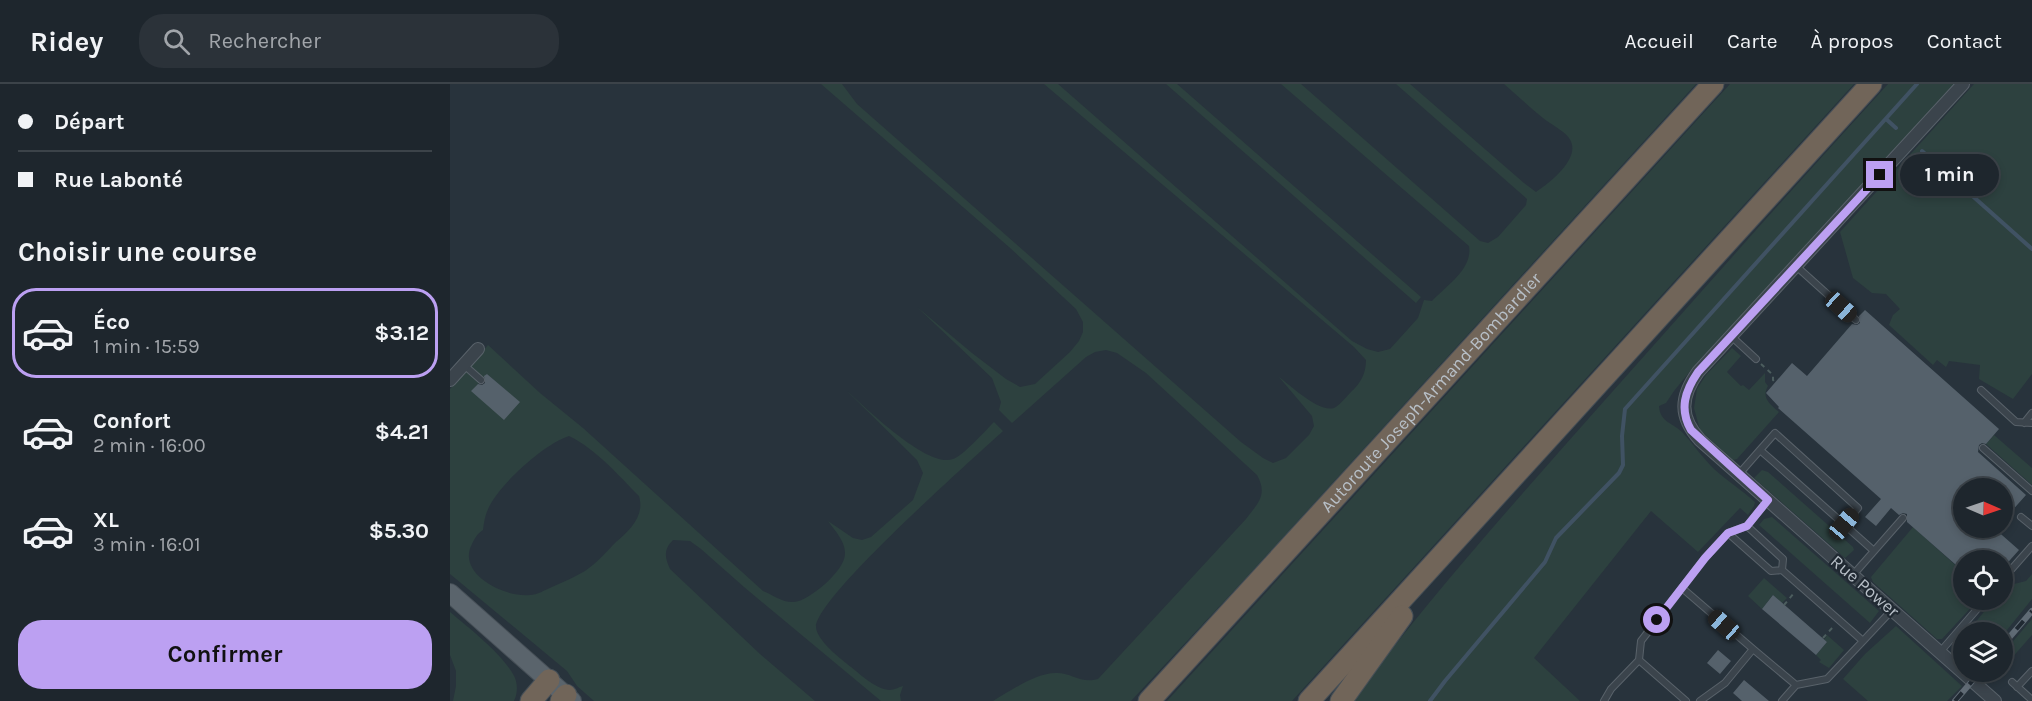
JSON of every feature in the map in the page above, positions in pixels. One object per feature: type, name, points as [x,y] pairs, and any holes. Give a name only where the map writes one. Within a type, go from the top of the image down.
[{"type":"highway","name":"Autoroute Joseph-Armand-Bombardier","points":[[1149,701],[1713,84]]},
{"type":"highway","points":[[1309,701],[1871,84]]},
{"type":"highway","points":[[1341,701],[1375,656],[1443,555]]},
{"type":"highway","points":[[531,701],[549,680]]},
{"type":"main road","points":[[450,593],[549,680],[566,699]]},
{"type":"street","points":[[1731,336],[1963,84]]},
{"type":"street","name":"Rue Power","points":[[1731,336],[1698,372],[1690,385],[1684,407],[1691,430],[1995,701]]},
{"type":"street","points":[[450,380],[478,349]]},
{"type":"lane","points":[[1796,266],[1856,320]]},
{"type":"lane","points":[[1731,336],[1756,359]]},
{"type":"lane","points":[[464,365],[481,380]]},
{"type":"lane","points":[[1981,390],[2016,422],[2032,423]]},
{"type":"lane","points":[[2024,423],[2032,413]]},
{"type":"lane","points":[[1739,474],[1775,433],[1858,508],[1844,524]]},
{"type":"lane","points":[[1983,448],[2032,491]]},
{"type":"lane","points":[[1760,450],[1874,551]]},
{"type":"lane","points":[[1604,701],[1611,689],[1639,660],[1641,641],[1682,588],[1728,533],[1747,526],[1768,500]]},
{"type":"lane","points":[[2022,517],[2032,526]]},
{"type":"lane","points":[[1853,575],[1903,518]]},
{"type":"lane","points":[[1747,526],[1783,559],[1782,570]]},
{"type":"lane","points":[[1728,533],[1770,571],[1782,570],[1863,641]]},
{"type":"lane","points":[[2013,568],[2032,546]]},
{"type":"lane","points":[[1682,588],[1796,686]]},
{"type":"lane","points":[[1782,701],[1796,686],[1827,679],[1892,609]]},
{"type":"lane","points":[[1940,652],[1976,610]]},
{"type":"lane","points":[[1700,701],[1725,683],[1753,649]]},
{"type":"lane","points":[[1639,660],[1686,701]]},
{"type":"lane","points":[[2032,671],[2015,684],[2032,700]]},
{"type":"path","points":[[1768,371],[1773,375],[1775,382]]},
{"type":"path","points":[[1784,605],[1788,600]]},
{"type":"path","points":[[1823,638],[1826,634]]},
{"type":"green space","points":[[821,84],[842,84],[857,104],[1241,442],[1273,463],[1286,458],[1309,435],[1314,426],[1312,416],[1279,377],[1313,402],[1334,408],[1355,389],[1364,373],[1366,360],[1354,347],[1044,84],[1058,84],[1352,341],[1378,352],[1390,349],[1418,318],[1424,300],[1432,301],[1463,270],[1469,254],[1469,246],[1281,84],[1301,84],[1480,241],[1488,243],[1498,237],[1526,205],[1527,199],[1396,84],[1410,84],[1536,192],[1563,169],[1572,153],[1572,145],[1566,135],[1504,84],[1696,84],[1131,701],[993,701],[1024,683],[1049,674],[1062,673],[1087,680],[1098,679],[1246,519],[1260,498],[1262,488],[1257,475],[1146,373],[1117,353],[1106,350],[1086,357],[1012,423],[999,410],[1001,402],[992,378],[917,307],[972,353],[1020,387],[1035,384],[1079,341],[1083,332],[1083,322],[1076,309],[1009,247]]},
{"type":"green space","points":[[1166,84],[1177,84],[1421,297],[1416,303]]},
{"type":"green space","points":[[1730,84],[1854,84],[1292,701],[1167,701]]},
{"type":"green space","points":[[1888,84],[1954,84],[1691,370],[1666,403],[1659,406],[1662,416],[1683,433],[1714,469],[1755,502],[1748,515],[1740,508],[1698,552],[1651,511],[1534,658],[1580,701],[1352,701],[1441,589],[1503,516]]},
{"type":"green space","points":[[1974,84],[2032,84],[2032,374],[2013,399],[1979,379],[1980,365],[1949,361],[1946,367],[1937,360],[1933,365],[1889,325],[1893,315],[1900,309],[1886,294],[1872,293],[1853,278],[1840,232]]},
{"type":"green space","points":[[488,345],[763,591],[790,602],[801,600],[817,591],[840,568],[844,560],[843,544],[828,521],[853,538],[862,540],[871,537],[913,500],[923,473],[917,460],[847,391],[882,423],[913,446],[942,460],[957,457],[994,422],[1003,431],[867,559],[823,611],[816,627],[820,638],[830,649],[869,682],[880,688],[892,690],[903,686],[901,701],[881,701],[701,549],[690,541],[673,540],[666,554],[670,569],[760,654],[815,701],[594,701],[577,686],[567,671],[450,574],[450,389]],"holes":[[[487,374],[519,402],[472,391]],[[569,436],[597,455],[639,496],[638,516],[631,527],[601,557],[577,575],[533,595],[508,593],[496,588],[477,574],[471,565],[469,555],[474,540],[483,530],[489,507],[503,487],[524,466],[548,447]]]},
{"type":"green space","points":[[1732,348],[1741,356],[1727,372],[1741,386],[1749,390],[1765,373],[1765,382],[1768,386],[1766,397],[1779,412],[1737,459],[1733,460],[1700,430],[1694,408],[1697,389],[1706,375]]},
{"type":"green space","points":[[1994,435],[2032,468],[2032,485],[1986,444]]},
{"type":"green space","points":[[1762,470],[1768,472],[1854,550],[1845,558],[1754,478]]},
{"type":"green space","points":[[1772,517],[1879,611],[1870,623],[1759,525],[1764,519]]},
{"type":"green space","points":[[1913,527],[1953,563],[1953,610],[1969,610],[1958,622],[1953,622],[1953,627],[1942,639],[1937,639],[1873,582],[1871,577]]},
{"type":"green space","points":[[2032,574],[2032,599],[2013,623],[1976,622],[1986,610],[2013,610],[2013,583],[2026,581]]},
{"type":"green space","points":[[1764,578],[1787,598],[1782,603],[1773,595],[1762,609],[1748,596]]},
{"type":"green space","points":[[450,612],[484,641],[508,666],[517,684],[514,701],[453,701],[456,671],[450,655]]},
{"type":"green space","points":[[2032,619],[2032,635],[2013,657],[2013,641]]},
{"type":"green space","points":[[1896,626],[1953,678],[1953,682],[1958,682],[1962,686],[1947,701],[1868,701],[1843,679],[1865,654]]},
{"type":"green space","points":[[1827,635],[1844,650],[1829,668],[1819,662],[1821,660],[1816,655],[1827,642],[1824,640]]},
{"type":"building","points":[[1865,310],[1999,429],[1986,444],[1979,445],[1978,452],[2007,478],[1953,478],[1953,538],[2005,538],[2019,550],[2013,557],[2013,550],[1953,550],[1953,562],[1907,522],[1907,514],[1899,515],[1891,508],[1876,526],[1865,517],[1881,499],[1778,408],[1766,393],[1792,363],[1807,376],[1852,324],[1860,323],[1859,316]]},
{"type":"building","points":[[487,374],[520,402],[504,420],[471,391],[478,384],[485,383],[484,376]]},
{"type":"building","points":[[2013,483],[2026,495],[2013,510]]},
{"type":"building","points":[[1773,595],[1827,642],[1816,655],[1762,609]]},
{"type":"building","points":[[1718,650],[1731,661],[1720,674],[1707,663]]},
{"type":"building","points":[[1744,680],[1769,701],[1742,701],[1733,693]]},
{"type":"waterway","points":[[1430,701],[1545,562],[1556,538],[1619,473],[1623,465],[1622,436],[1625,409],[1917,84]]},
{"type":"waterway","points":[[1886,119],[1896,128]]},
{"type":"waterway","points":[[1922,151],[2032,249]]},
{"type":"railway","points":[[2013,633],[2032,611]]},
{"type":"railway","points":[[1955,701],[1971,682]]},
{"type":"route","points":[[1657,620],[1705,558],[1728,533],[1747,526],[1768,500],[1691,430],[1684,407],[1690,385],[1698,372],[1880,175]]}]
